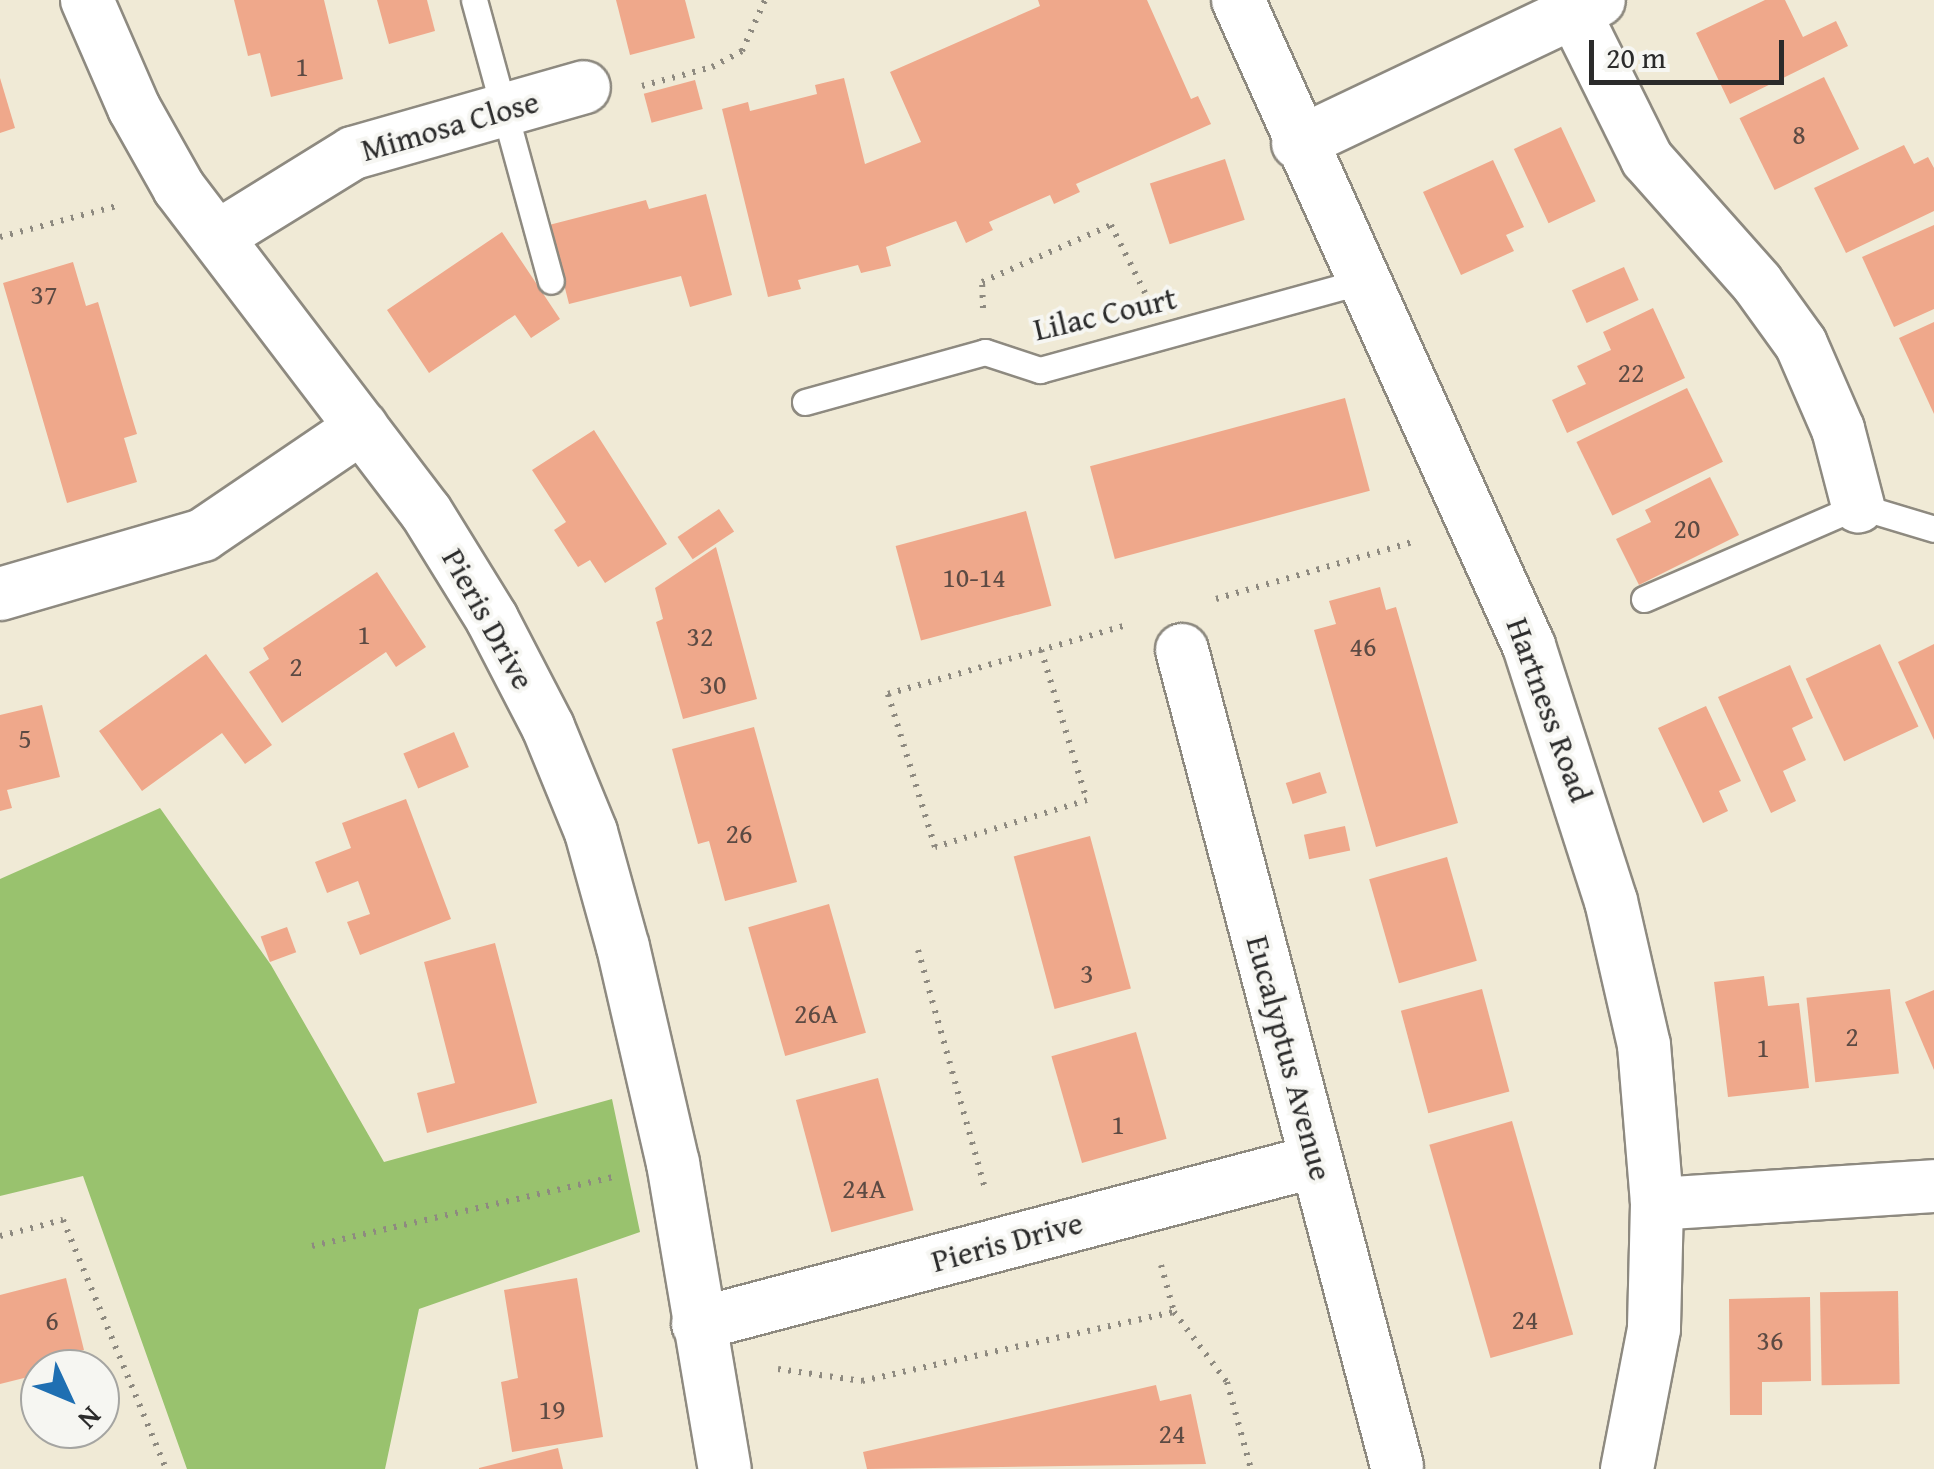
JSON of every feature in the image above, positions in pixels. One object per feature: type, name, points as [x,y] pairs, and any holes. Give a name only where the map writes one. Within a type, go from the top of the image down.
[{"type":"street","name":"Pieris Drive","points":[[87,0],[134,108],[179,188],[362,427],[474,588],[548,727],[596,851],[673,1163],[720,1318],[725,1469]]},
{"type":"street","name":"Hartness Road","points":[[1238,0],[1298,143],[1477,523],[1570,760],[1644,1045],[1657,1204],[1654,1329],[1626,1469]]},
{"type":"street","points":[[1298,143],[1587,6],[1647,159],[1758,283],[1802,344],[1838,429],[1858,506]]},
{"type":"street","name":"Mimosa Close","points":[[217,237],[352,153],[584,87]]},
{"type":"street","points":[[0,594],[203,535],[362,427]]},
{"type":"street","name":"Eucalyptus Avenue","points":[[1182,650],[1397,1466]]},
{"type":"street","name":"Pieris Drive","points":[[720,1318],[1316,1160]]},
{"type":"street","points":[[1657,1204],[1934,1186]]},
{"type":"lane","points":[[474,0],[551,281]]},
{"type":"lane","name":"Lilac Court","points":[[984,352],[1040,370],[1363,281]]},
{"type":"lane","points":[[805,402],[984,352]]},
{"type":"lane","points":[[1644,599],[1858,506],[1934,530]]},
{"type":"path","points":[[584,87],[606,95],[712,68],[742,51],[765,0]]},
{"type":"path","points":[[0,238],[179,188]]},
{"type":"path","points":[[984,352],[982,282],[1111,226],[1166,334]]},
{"type":"path","points":[[888,694],[934,847],[1086,800],[1041,650]]},
{"type":"path","points":[[918,950],[1001,1243]]},
{"type":"path","points":[[312,1246],[673,1163]]},
{"type":"path","points":[[1146,1206],[1174,1312],[1226,1382],[1251,1469]]},
{"type":"path","points":[[0,1236],[62,1220],[166,1469]]},
{"type":"path","points":[[720,1318],[752,1365],[862,1381],[1174,1312]]},
{"type":"green space","points":[[160,808],[271,965],[384,1162],[612,1099],[640,1232],[419,1309],[385,1469],[187,1469],[83,1176],[0,1196],[0,879]]},
{"type":"building","points":[[234,0],[324,0],[343,79],[271,97],[260,53],[248,56]]},
{"type":"building","points":[[377,0],[427,0],[435,31],[389,44]]},
{"type":"building","points":[[616,0],[685,0],[695,38],[630,55]]},
{"type":"building","points":[[1038,0],[1147,0],[1191,99],[1198,96],[1211,124],[1076,184],[1080,192],[1054,204],[1050,195],[989,222],[993,230],[966,243],[956,221],[886,247],[891,266],[861,273],[858,265],[798,280],[801,289],[768,297],[722,109],[748,102],[750,111],[817,94],[815,85],[844,78],[865,164],[921,142],[890,72],[1040,6]]},
{"type":"building","points":[[1765,0],[1785,0],[1803,37],[1836,21],[1848,46],[1730,104],[1696,33]]},
{"type":"building","points":[[1824,77],[1859,149],[1775,190],[1740,118]]},
{"type":"building","points":[[0,78],[15,128],[0,133]]},
{"type":"building","points":[[695,80],[703,109],[652,123],[644,94]]},
{"type":"building","points":[[1561,127],[1596,201],[1549,223],[1514,149]]},
{"type":"building","points":[[1904,145],[1914,164],[1928,157],[1934,168],[1934,211],[1846,253],[1814,188]]},
{"type":"building","points":[[1225,159],[1245,220],[1170,244],[1150,183]]},
{"type":"building","points":[[1493,160],[1524,227],[1506,235],[1514,251],[1461,275],[1423,192]]},
{"type":"building","points":[[706,194],[732,295],[690,307],[681,276],[569,304],[549,225],[646,200],[649,209]]},
{"type":"building","points":[[1934,225],[1934,309],[1894,327],[1862,257]]},
{"type":"building","points":[[502,232],[560,319],[531,338],[515,315],[429,373],[387,310]]},
{"type":"building","points":[[73,262],[86,306],[98,302],[137,434],[124,438],[137,482],[67,503],[3,283]]},
{"type":"building","points":[[1624,267],[1639,300],[1587,323],[1572,290]]},
{"type":"building","points":[[1653,308],[1685,378],[1567,433],[1552,400],[1586,384],[1577,366],[1611,350],[1603,332]]},
{"type":"building","points":[[1934,322],[1934,414],[1899,338]]},
{"type":"building","points":[[1687,388],[1723,462],[1612,516],[1576,442]]},
{"type":"building","points":[[1345,398],[1370,491],[1115,559],[1090,466]]},
{"type":"building","points":[[594,430],[667,544],[605,583],[590,560],[578,567],[554,530],[566,522],[532,470]]},
{"type":"building","points":[[1710,477],[1739,535],[1639,585],[1616,539],[1651,522],[1645,510]]},
{"type":"building","points":[[719,509],[734,531],[693,559],[678,537]]},
{"type":"building","points":[[1026,511],[1051,606],[921,641],[896,546]]},
{"type":"building","points":[[716,547],[757,699],[683,719],[656,622],[663,619],[655,588]]},
{"type":"building","points":[[377,572],[426,647],[396,667],[386,652],[282,723],[249,672],[269,659],[263,648]]},
{"type":"building","points":[[1380,587],[1386,610],[1396,607],[1458,823],[1376,847],[1314,630],[1336,624],[1329,601]]},
{"type":"building","points":[[1880,644],[1918,726],[1844,761],[1806,679]]},
{"type":"building","points":[[1934,644],[1934,740],[1898,662]]},
{"type":"building","points":[[206,654],[272,745],[245,764],[222,733],[142,791],[99,731]]},
{"type":"building","points":[[1790,665],[1813,718],[1792,728],[1806,760],[1783,771],[1796,801],[1771,813],[1718,697]]},
{"type":"building","points":[[42,705],[60,777],[7,790],[12,808],[0,811],[0,715]]},
{"type":"building","points":[[1706,706],[1741,781],[1719,791],[1728,811],[1703,823],[1658,728]]},
{"type":"building","points":[[754,727],[797,882],[725,901],[709,841],[698,844],[672,749]]},
{"type":"building","points":[[454,732],[469,767],[418,788],[403,753]]},
{"type":"building","points":[[1320,772],[1327,793],[1293,804],[1286,783]]},
{"type":"building","points":[[406,799],[451,919],[360,955],[347,922],[370,914],[358,881],[327,893],[315,862],[351,848],[342,823]]},
{"type":"building","points":[[1345,826],[1350,850],[1309,859],[1304,835]]},
{"type":"building","points":[[1090,836],[1131,989],[1055,1009],[1014,856]]},
{"type":"building","points":[[1447,857],[1477,961],[1399,983],[1369,879]]},
{"type":"building","points":[[829,904],[866,1033],[785,1056],[748,927]]},
{"type":"building","points":[[287,927],[296,952],[270,962],[261,937]]},
{"type":"building","points":[[495,943],[537,1103],[427,1133],[417,1093],[455,1083],[424,962]]},
{"type":"building","points":[[1764,976],[1768,1006],[1799,1003],[1809,1088],[1728,1097],[1714,982]]},
{"type":"building","points":[[1482,989],[1509,1091],[1428,1113],[1401,1011]]},
{"type":"building","points":[[1890,989],[1899,1074],[1815,1082],[1806,998]]},
{"type":"building","points":[[1934,990],[1934,1070],[1905,1002]]},
{"type":"building","points":[[1136,1032],[1167,1139],[1082,1163],[1051,1056]]},
{"type":"building","points":[[878,1078],[913,1210],[831,1232],[796,1100]]},
{"type":"building","points":[[1512,1121],[1573,1334],[1491,1358],[1429,1145]]},
{"type":"building","points":[[66,1278],[84,1349],[20,1349],[20,1379],[0,1384],[0,1295]]},
{"type":"building","points":[[577,1278],[603,1437],[512,1452],[501,1382],[518,1378],[504,1290]]},
{"type":"building","points":[[1898,1291],[1900,1384],[1822,1385],[1820,1292]]},
{"type":"building","points":[[1810,1297],[1811,1381],[1762,1382],[1762,1415],[1730,1415],[1729,1299]]},
{"type":"building","points":[[1156,1385],[1160,1401],[1191,1394],[1206,1464],[867,1469],[863,1452]]},
{"type":"building","points":[[558,1448],[563,1469],[479,1469],[479,1468]]}]
